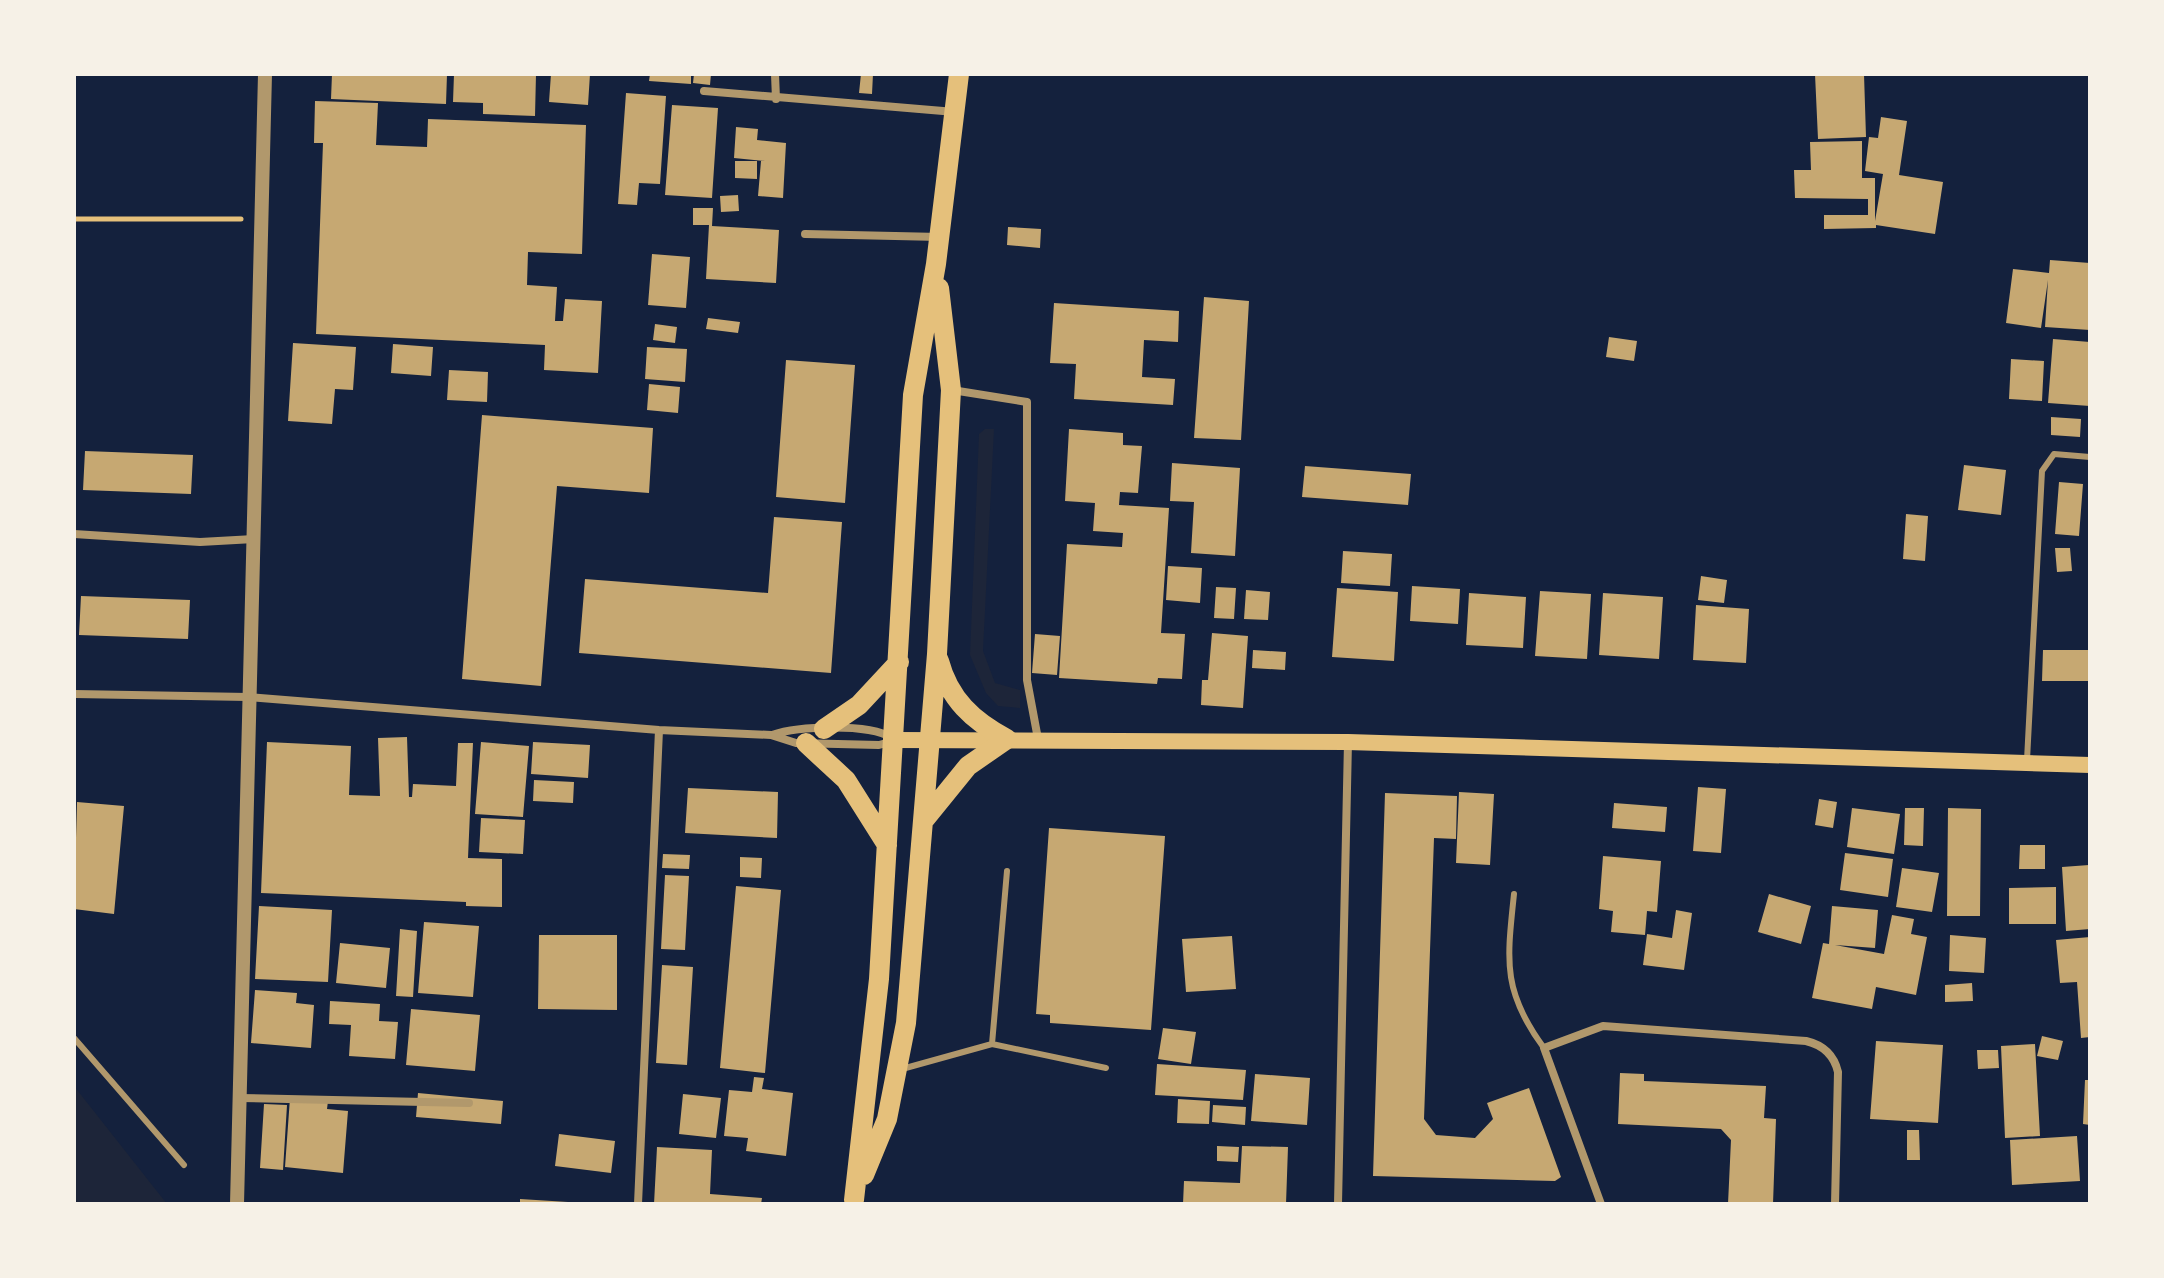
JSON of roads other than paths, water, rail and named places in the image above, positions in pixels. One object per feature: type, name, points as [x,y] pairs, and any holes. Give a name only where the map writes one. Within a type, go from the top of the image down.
[{"type":"main road","points":[[853,1202],[879,979],[913,395],[940,237],[959,74]]},
{"type":"main road","points":[[853,1202],[887,1119],[906,1023],[937,654],[951,390],[936,264]]},
{"type":"main road","points":[[937,654],[953,696],[977,721],[1007,739]]},
{"type":"main road","points":[[824,729],[866,698],[899,662]]},
{"type":"main road","points":[[923,823],[968,766],[1007,739]]},
{"type":"main road","points":[[895,740],[1348,742],[2090,765]]},
{"type":"main road","points":[[806,743],[854,790],[888,846]]},
{"type":"street","points":[[237,1204],[265,74]]},
{"type":"street","points":[[775,74],[776,99]]},
{"type":"street","points":[[704,91],[956,112]]},
{"type":"street","points":[[805,234],[940,237]]},
{"type":"street","points":[[951,390],[1027,402],[1027,680],[1038,739]]},
{"type":"street","points":[[74,534],[200,542],[254,539]]},
{"type":"street","points":[[74,694],[248,697],[659,730],[771,735],[806,743],[879,745],[895,740]]},
{"type":"street","points":[[771,735],[793,728],[876,731],[895,740]]},
{"type":"street","points":[[638,1204],[659,730]]},
{"type":"street","points":[[1338,1204],[1348,742]]},
{"type":"street","points":[[1601,1204],[1544,1048],[1603,1026],[1806,1041],[1821,1046],[1832,1057],[1838,1072],[1835,1204]]},
{"type":"street","points":[[239,1098],[469,1103]]},
{"type":"lane","points":[[2027,763],[2042,471],[2054,454],[2090,457]]},
{"type":"lane","points":[[992,1044],[1007,871]]},
{"type":"lane","points":[[1514,894],[1507,963],[1521,1016],[1544,1048]]},
{"type":"lane","points":[[74,1038],[184,1165]]},
{"type":"lane","points":[[899,1070],[992,1044],[1106,1068]]}]
